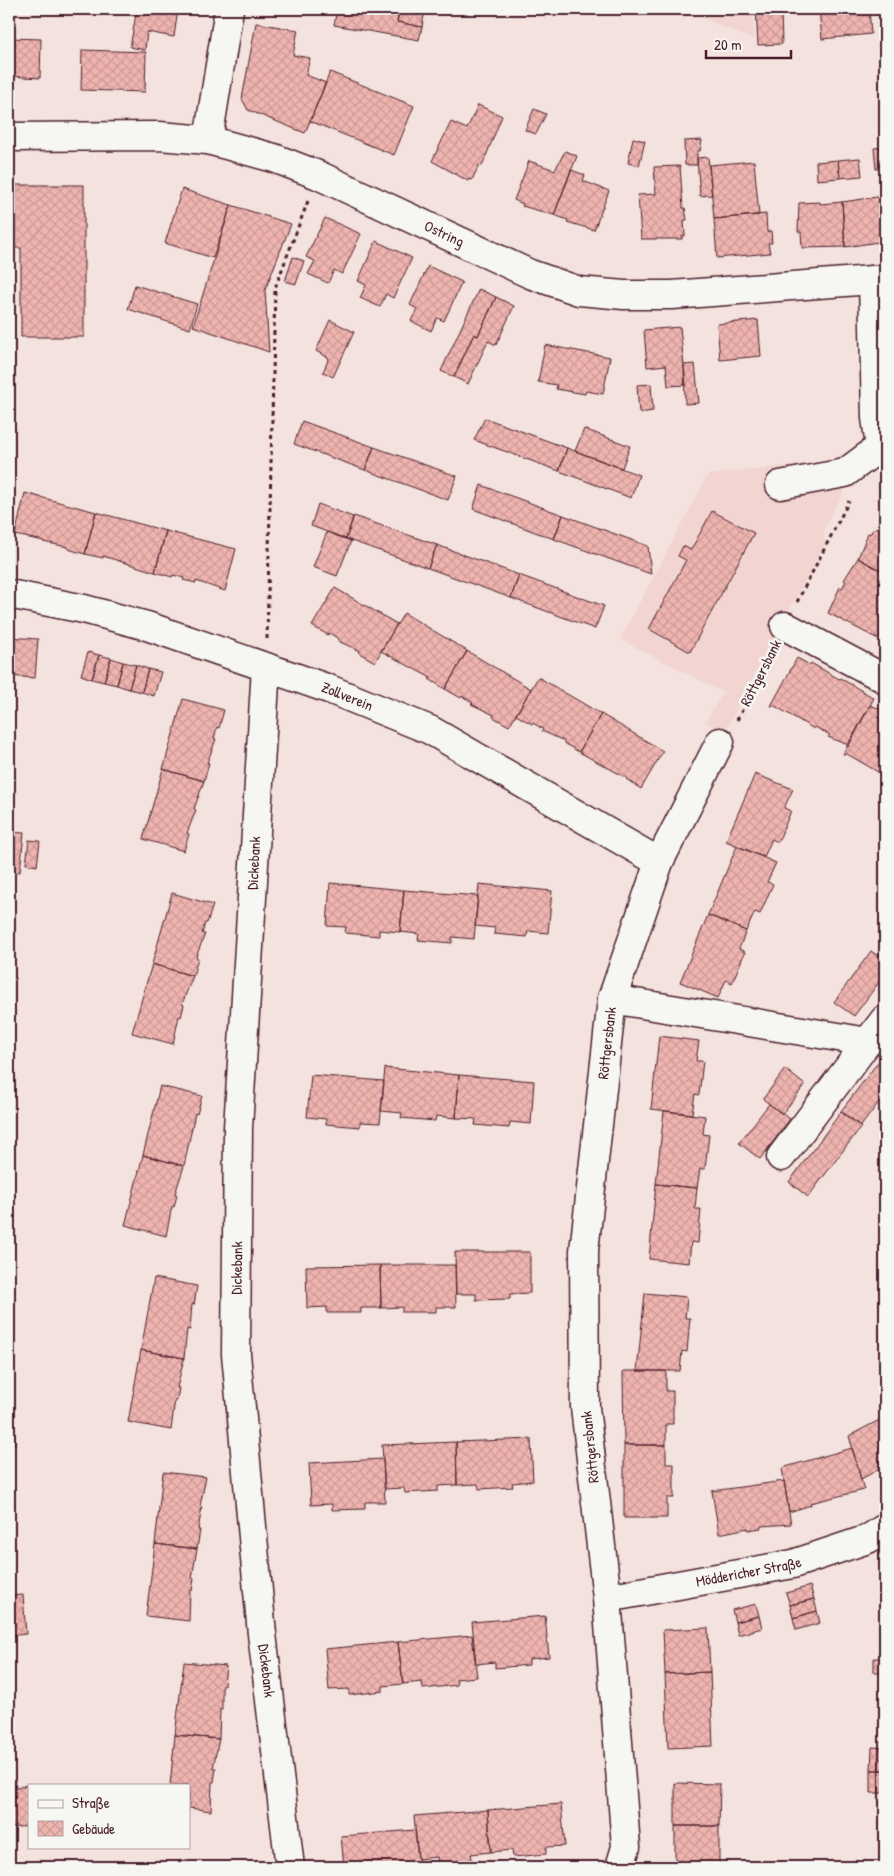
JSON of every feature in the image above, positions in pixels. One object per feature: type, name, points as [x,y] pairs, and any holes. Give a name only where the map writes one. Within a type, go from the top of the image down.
[{"type":"street","points":[[208,140],[229,9]]},
{"type":"street","name":"Ostring","points":[[9,137],[159,136],[208,140],[274,158],[318,175],[530,274],[579,291],[672,295],[879,279]]},
{"type":"street","points":[[780,485],[845,473],[881,439],[879,279]]},
{"type":"street","name":"Zollverein","points":[[9,594],[84,609],[147,626],[330,689],[430,730],[659,862]]},
{"type":"street","points":[[785,626],[885,679]]},
{"type":"street","name":"Dickebank","points":[[266,667],[238,1128],[236,1354],[262,1634],[290,1867]]},
{"type":"street","name":"Röttgersbank","points":[[620,1867],[626,1847],[607,1598],[585,1407],[584,1250],[612,999],[659,862],[720,742]]},
{"type":"street","points":[[612,999],[868,1042]]},
{"type":"street","points":[[781,1157],[885,1019]]},
{"type":"street","name":"Möddericher Straße","points":[[607,1598],[793,1564],[868,1539],[885,1528]]},
{"type":"path","points":[[266,667],[275,288],[318,175]]},
{"type":"path","name":"Röttgersbank","points":[[720,742],[730,733],[851,496]]},
{"type":"shaded area","points":[[683,9],[752,9],[754,40]]},
{"type":"shaded area","points":[[842,460],[848,483],[824,529],[825,543],[724,733],[706,722],[723,692],[620,639],[708,475]]},
{"type":"building","points":[[137,9],[178,9],[174,37],[147,32],[145,50],[130,47]]},
{"type":"building","points":[[337,9],[378,9],[399,12],[397,22],[422,27],[419,40],[334,25]]},
{"type":"building","points":[[399,9],[425,9],[422,27],[397,22]]},
{"type":"building","points":[[756,9],[781,9],[782,44],[758,45]]},
{"type":"building","points":[[819,9],[869,9],[871,34],[822,39]]},
{"type":"building","points":[[256,23],[298,30],[293,55],[310,58],[306,75],[326,83],[305,133],[248,110],[242,99]]},
{"type":"building","points":[[9,38],[41,39],[40,78],[9,76]]},
{"type":"building","points":[[82,50],[146,52],[145,92],[81,90]]},
{"type":"building","points":[[330,72],[414,106],[394,155],[310,121]]},
{"type":"building","points":[[478,105],[502,116],[482,166],[479,165],[472,180],[469,179],[468,181],[432,161],[451,122],[467,129]]},
{"type":"building","points":[[534,109],[546,114],[536,134],[525,130]]},
{"type":"building","points":[[633,138],[645,141],[639,166],[628,163]]},
{"type":"building","points":[[702,140],[700,151],[697,151],[697,165],[685,165],[684,141]]},
{"type":"building","points":[[885,147],[885,169],[876,169],[874,148]]},
{"type":"building","points":[[565,151],[577,156],[554,215],[522,206],[523,204],[514,200],[529,161],[555,170]]},
{"type":"building","points":[[708,157],[712,195],[700,196],[697,158]]},
{"type":"building","points":[[860,158],[862,176],[840,178],[838,160]]},
{"type":"building","points":[[838,160],[840,178],[817,180],[816,162]]},
{"type":"building","points":[[754,161],[759,215],[714,219],[709,165]]},
{"type":"building","points":[[680,166],[683,208],[685,208],[687,220],[684,220],[685,236],[682,236],[682,239],[641,239],[638,195],[656,194],[654,167]]},
{"type":"building","points":[[571,170],[585,175],[583,181],[609,191],[594,230],[567,222],[568,220],[554,215]]},
{"type":"building","points":[[9,185],[84,185],[84,337],[21,337],[21,248],[9,248]]},
{"type":"building","points":[[182,189],[231,205],[213,258],[165,243]]},
{"type":"building","points":[[884,196],[885,241],[845,247],[842,202]]},
{"type":"building","points":[[820,202],[820,204],[842,202],[845,247],[802,248],[801,232],[798,232],[799,203]]},
{"type":"building","points":[[231,205],[291,224],[265,290],[269,352],[193,326]]},
{"type":"building","points":[[766,214],[767,232],[771,231],[772,243],[768,243],[770,253],[717,258],[714,219]]},
{"type":"building","points":[[325,218],[361,234],[342,274],[334,270],[328,283],[308,274],[315,261],[306,257]]},
{"type":"building","points":[[376,241],[412,258],[393,298],[386,294],[380,307],[360,298],[366,285],[358,281]]},
{"type":"building","points":[[293,257],[304,261],[296,284],[285,281]]},
{"type":"building","points":[[428,266],[462,282],[444,321],[437,318],[431,331],[411,321],[417,309],[410,305]]},
{"type":"building","points":[[135,285],[197,304],[190,329],[128,309]]},
{"type":"building","points":[[479,289],[496,297],[478,336],[474,334],[454,377],[441,371]]},
{"type":"building","points":[[496,297],[514,306],[496,345],[488,341],[468,384],[454,377],[474,334],[478,336]]},
{"type":"building","points":[[330,320],[354,332],[333,377],[323,372],[329,358],[316,351]]},
{"type":"building","points":[[758,320],[761,356],[720,360],[717,324]]},
{"type":"building","points":[[680,327],[686,385],[668,386],[666,365],[647,367],[644,330]]},
{"type":"building","points":[[545,345],[610,357],[603,394],[586,391],[585,394],[556,389],[557,385],[538,382]]},
{"type":"building","points":[[695,364],[699,403],[685,404],[684,365]]},
{"type":"building","points":[[651,384],[653,411],[639,413],[637,385]]},
{"type":"building","points":[[485,418],[567,448],[559,471],[474,440]]},
{"type":"building","points":[[302,421],[374,447],[365,470],[294,444]]},
{"type":"building","points":[[584,429],[630,446],[622,468],[575,451]]},
{"type":"building","points":[[374,447],[457,476],[448,500],[365,470]]},
{"type":"building","points":[[567,448],[639,475],[631,498],[559,471]]},
{"type":"building","points":[[481,485],[563,515],[554,539],[473,509]]},
{"type":"building","points":[[25,493],[96,512],[85,554],[68,549],[68,547],[15,535]]},
{"type":"building","points":[[318,504],[353,517],[346,539],[311,526]]},
{"type":"building","points":[[712,511],[754,533],[690,652],[649,629],[686,560],[678,556],[683,546],[691,550]]},
{"type":"building","points":[[96,512],[166,531],[155,572],[103,556],[103,558],[85,554]]},
{"type":"building","points":[[563,515],[648,546],[651,574],[554,539]]},
{"type":"building","points":[[354,516],[437,545],[428,568],[346,539]]},
{"type":"building","points":[[885,525],[885,573],[858,558],[868,533],[870,534],[873,529]]},
{"type":"building","points":[[166,531],[236,549],[225,591],[196,581],[196,583],[173,575],[172,577],[155,572]]},
{"type":"building","points":[[327,532],[351,541],[337,576],[313,567]]},
{"type":"building","points":[[437,545],[519,575],[511,598],[428,568]]},
{"type":"building","points":[[858,558],[885,573],[885,629],[878,639],[828,613],[840,587],[842,588],[846,581],[844,580]]},
{"type":"building","points":[[519,575],[604,606],[595,629],[511,598]]},
{"type":"building","points":[[335,588],[397,624],[375,662],[359,653],[360,651],[338,641],[339,639],[329,633],[328,635],[312,626]]},
{"type":"building","points":[[404,613],[467,651],[445,689],[429,679],[431,678],[381,651]]},
{"type":"building","points":[[9,637],[38,639],[35,678],[9,676]]},
{"type":"building","points":[[467,651],[531,689],[509,726],[493,717],[494,715],[471,704],[473,703],[462,696],[461,698],[445,689]]},
{"type":"building","points":[[88,652],[99,655],[92,679],[81,675]]},
{"type":"building","points":[[99,655],[111,658],[104,682],[92,679]]},
{"type":"building","points":[[111,658],[123,662],[117,685],[104,682]]},
{"type":"building","points":[[797,658],[840,678],[874,698],[848,747],[846,744],[828,737],[830,735],[815,727],[814,729],[775,706],[771,706]]},
{"type":"building","points":[[123,662],[136,665],[129,689],[117,685]]},
{"type":"building","points":[[136,665],[148,669],[142,692],[129,689]]},
{"type":"building","points":[[148,669],[161,672],[154,696],[142,692]]},
{"type":"building","points":[[538,677],[601,714],[579,752],[564,743],[564,741],[542,731],[543,729],[516,715]]},
{"type":"building","points":[[183,699],[224,710],[219,728],[217,727],[214,739],[216,739],[207,763],[209,763],[204,781],[163,769]]},
{"type":"building","points":[[870,705],[885,711],[885,776],[847,754],[843,754]]},
{"type":"building","points":[[601,714],[663,751],[641,789],[627,778],[579,752]]},
{"type":"building","points":[[163,769],[204,781],[187,833],[189,834],[184,851],[143,839]]},
{"type":"building","points":[[755,774],[793,789],[784,808],[791,811],[778,842],[772,839],[764,857],[726,841]]},
{"type":"building","points":[[9,832],[24,833],[20,872],[9,871]]},
{"type":"building","points":[[29,840],[40,841],[37,866],[26,864]]},
{"type":"building","points":[[737,846],[776,863],[767,882],[773,884],[760,914],[755,912],[746,931],[708,915]]},
{"type":"building","points":[[330,883],[404,890],[400,932],[379,930],[379,936],[345,933],[346,927],[327,926]]},
{"type":"building","points":[[479,884],[552,891],[548,933],[528,931],[527,937],[494,934],[495,928],[475,926]]},
{"type":"building","points":[[404,890],[478,896],[474,939],[452,937],[452,943],[418,940],[419,934],[400,932]]},
{"type":"building","points":[[172,893],[213,905],[207,923],[205,923],[202,934],[205,934],[196,957],[198,958],[193,976],[152,964]]},
{"type":"building","points":[[708,915],[746,931],[739,949],[745,952],[732,983],[726,980],[718,998],[680,982]]},
{"type":"building","points":[[885,946],[885,961],[878,956]]},
{"type":"building","points":[[871,951],[885,961],[885,974],[854,1016],[834,1002]]},
{"type":"building","points":[[152,964],[193,976],[182,1004],[184,1005],[181,1017],[179,1016],[173,1044],[132,1033]]},
{"type":"building","points":[[9,1023],[11,1023],[9,1062]]},
{"type":"building","points":[[659,1036],[699,1041],[696,1061],[703,1061],[699,1095],[695,1094],[692,1114],[651,1109]]},
{"type":"building","points":[[885,1053],[885,1094],[861,1126],[841,1111]]},
{"type":"building","points":[[385,1068],[459,1075],[456,1118],[436,1116],[435,1121],[401,1118],[402,1113],[381,1111]]},
{"type":"building","points":[[785,1069],[805,1085],[782,1114],[763,1099]]},
{"type":"building","points":[[311,1075],[384,1081],[380,1123],[360,1122],[360,1127],[326,1124],[326,1119],[307,1117]]},
{"type":"building","points":[[459,1075],[534,1081],[531,1124],[510,1122],[509,1128],[475,1125],[476,1119],[456,1118]]},
{"type":"building","points":[[160,1086],[202,1096],[197,1114],[195,1113],[184,1166],[143,1155]]},
{"type":"building","points":[[769,1104],[790,1119],[760,1159],[739,1143]]},
{"type":"building","points":[[664,1111],[705,1116],[703,1134],[709,1135],[705,1169],[700,1169],[697,1188],[656,1184]]},
{"type":"building","points":[[841,1112],[861,1127],[808,1197],[789,1182]]},
{"type":"building","points":[[143,1155],[184,1166],[175,1194],[177,1195],[174,1207],[172,1206],[166,1236],[125,1225]]},
{"type":"building","points":[[656,1184],[697,1188],[695,1209],[701,1209],[698,1243],[691,1242],[689,1263],[649,1259]]},
{"type":"building","points":[[455,1252],[530,1252],[530,1293],[510,1294],[510,1299],[476,1300],[476,1294],[456,1294]]},
{"type":"building","points":[[380,1265],[455,1265],[456,1307],[436,1307],[436,1312],[402,1312],[402,1307],[381,1308]]},
{"type":"building","points":[[380,1265],[381,1308],[361,1308],[361,1313],[327,1313],[327,1307],[307,1308],[306,1266]]},
{"type":"building","points":[[154,1278],[197,1286],[194,1305],[192,1304],[190,1330],[187,1329],[184,1358],[141,1350]]},
{"type":"building","points":[[645,1293],[687,1297],[685,1318],[690,1318],[687,1352],[682,1351],[680,1371],[637,1371]]},
{"type":"building","points":[[141,1350],[184,1358],[177,1388],[179,1388],[177,1400],[175,1399],[171,1430],[128,1422]]},
{"type":"building","points":[[623,1371],[666,1371],[666,1391],[673,1391],[673,1424],[666,1424],[666,1445],[624,1445]]},
{"type":"building","points":[[9,1405],[13,1405],[15,1445],[9,1445]]},
{"type":"building","points":[[885,1417],[885,1466],[861,1479],[849,1436]]},
{"type":"building","points":[[531,1439],[533,1481],[512,1483],[513,1487],[479,1489],[478,1484],[457,1485],[456,1442]]},
{"type":"building","points":[[456,1442],[457,1485],[438,1486],[438,1491],[405,1493],[404,1488],[385,1489],[382,1445]]},
{"type":"building","points":[[624,1445],[666,1445],[666,1464],[674,1464],[674,1498],[667,1498],[667,1518],[624,1518]]},
{"type":"building","points":[[852,1448],[864,1490],[810,1503],[811,1505],[789,1512],[782,1468]]},
{"type":"building","points":[[383,1459],[385,1502],[365,1502],[365,1509],[332,1510],[332,1504],[311,1505],[309,1463]]},
{"type":"building","points":[[163,1472],[206,1477],[200,1506],[202,1507],[197,1549],[155,1544]]},
{"type":"building","points":[[784,1481],[791,1524],[761,1526],[761,1528],[748,1530],[748,1528],[719,1534],[712,1491]]},
{"type":"building","points":[[155,1544],[197,1549],[192,1578],[194,1578],[192,1591],[190,1591],[189,1621],[146,1616]]},
{"type":"building","points":[[810,1586],[814,1599],[790,1605],[786,1593]]},
{"type":"building","points":[[23,1595],[26,1634],[9,1636],[9,1596]]},
{"type":"building","points":[[814,1599],[817,1611],[793,1618],[790,1605]]},
{"type":"building","points":[[756,1604],[759,1616],[735,1622],[732,1610]]},
{"type":"building","points":[[817,1611],[820,1623],[796,1630],[793,1618]]},
{"type":"building","points":[[545,1616],[549,1657],[529,1659],[529,1665],[495,1668],[495,1662],[476,1664],[472,1622]]},
{"type":"building","points":[[759,1616],[762,1628],[738,1635],[735,1622]]},
{"type":"building","points":[[708,1628],[710,1672],[665,1674],[663,1630]]},
{"type":"building","points":[[472,1635],[477,1677],[456,1679],[457,1685],[423,1689],[422,1682],[403,1684],[398,1642]]},
{"type":"building","points":[[398,1642],[403,1684],[383,1686],[383,1691],[349,1695],[349,1689],[329,1690],[325,1649]]},
{"type":"building","points":[[874,1658],[885,1658],[885,1673],[874,1673]]},
{"type":"building","points":[[184,1662],[226,1666],[224,1685],[222,1685],[219,1739],[175,1735]]},
{"type":"building","points":[[710,1672],[713,1746],[668,1748],[665,1674]]},
{"type":"building","points":[[175,1735],[219,1739],[213,1768],[216,1768],[214,1782],[212,1782],[211,1811],[190,1808],[190,1784],[170,1784]]},
{"type":"building","points":[[872,1747],[885,1748],[885,1770],[871,1770]]},
{"type":"building","points":[[871,1770],[885,1770],[885,1793],[871,1793]]},
{"type":"building","points":[[675,1783],[720,1784],[719,1826],[675,1826]]},
{"type":"building","points":[[28,1785],[28,1826],[9,1828],[9,1788]]},
{"type":"building","points":[[561,1804],[565,1846],[546,1847],[546,1854],[513,1857],[512,1850],[491,1852],[488,1810]]},
{"type":"building","points":[[488,1810],[491,1852],[471,1854],[472,1860],[438,1864],[437,1857],[418,1859],[414,1816]]},
{"type":"building","points":[[675,1826],[719,1826],[719,1867],[675,1867]]},
{"type":"building","points":[[415,1830],[419,1867],[344,1867],[341,1836]]}]
